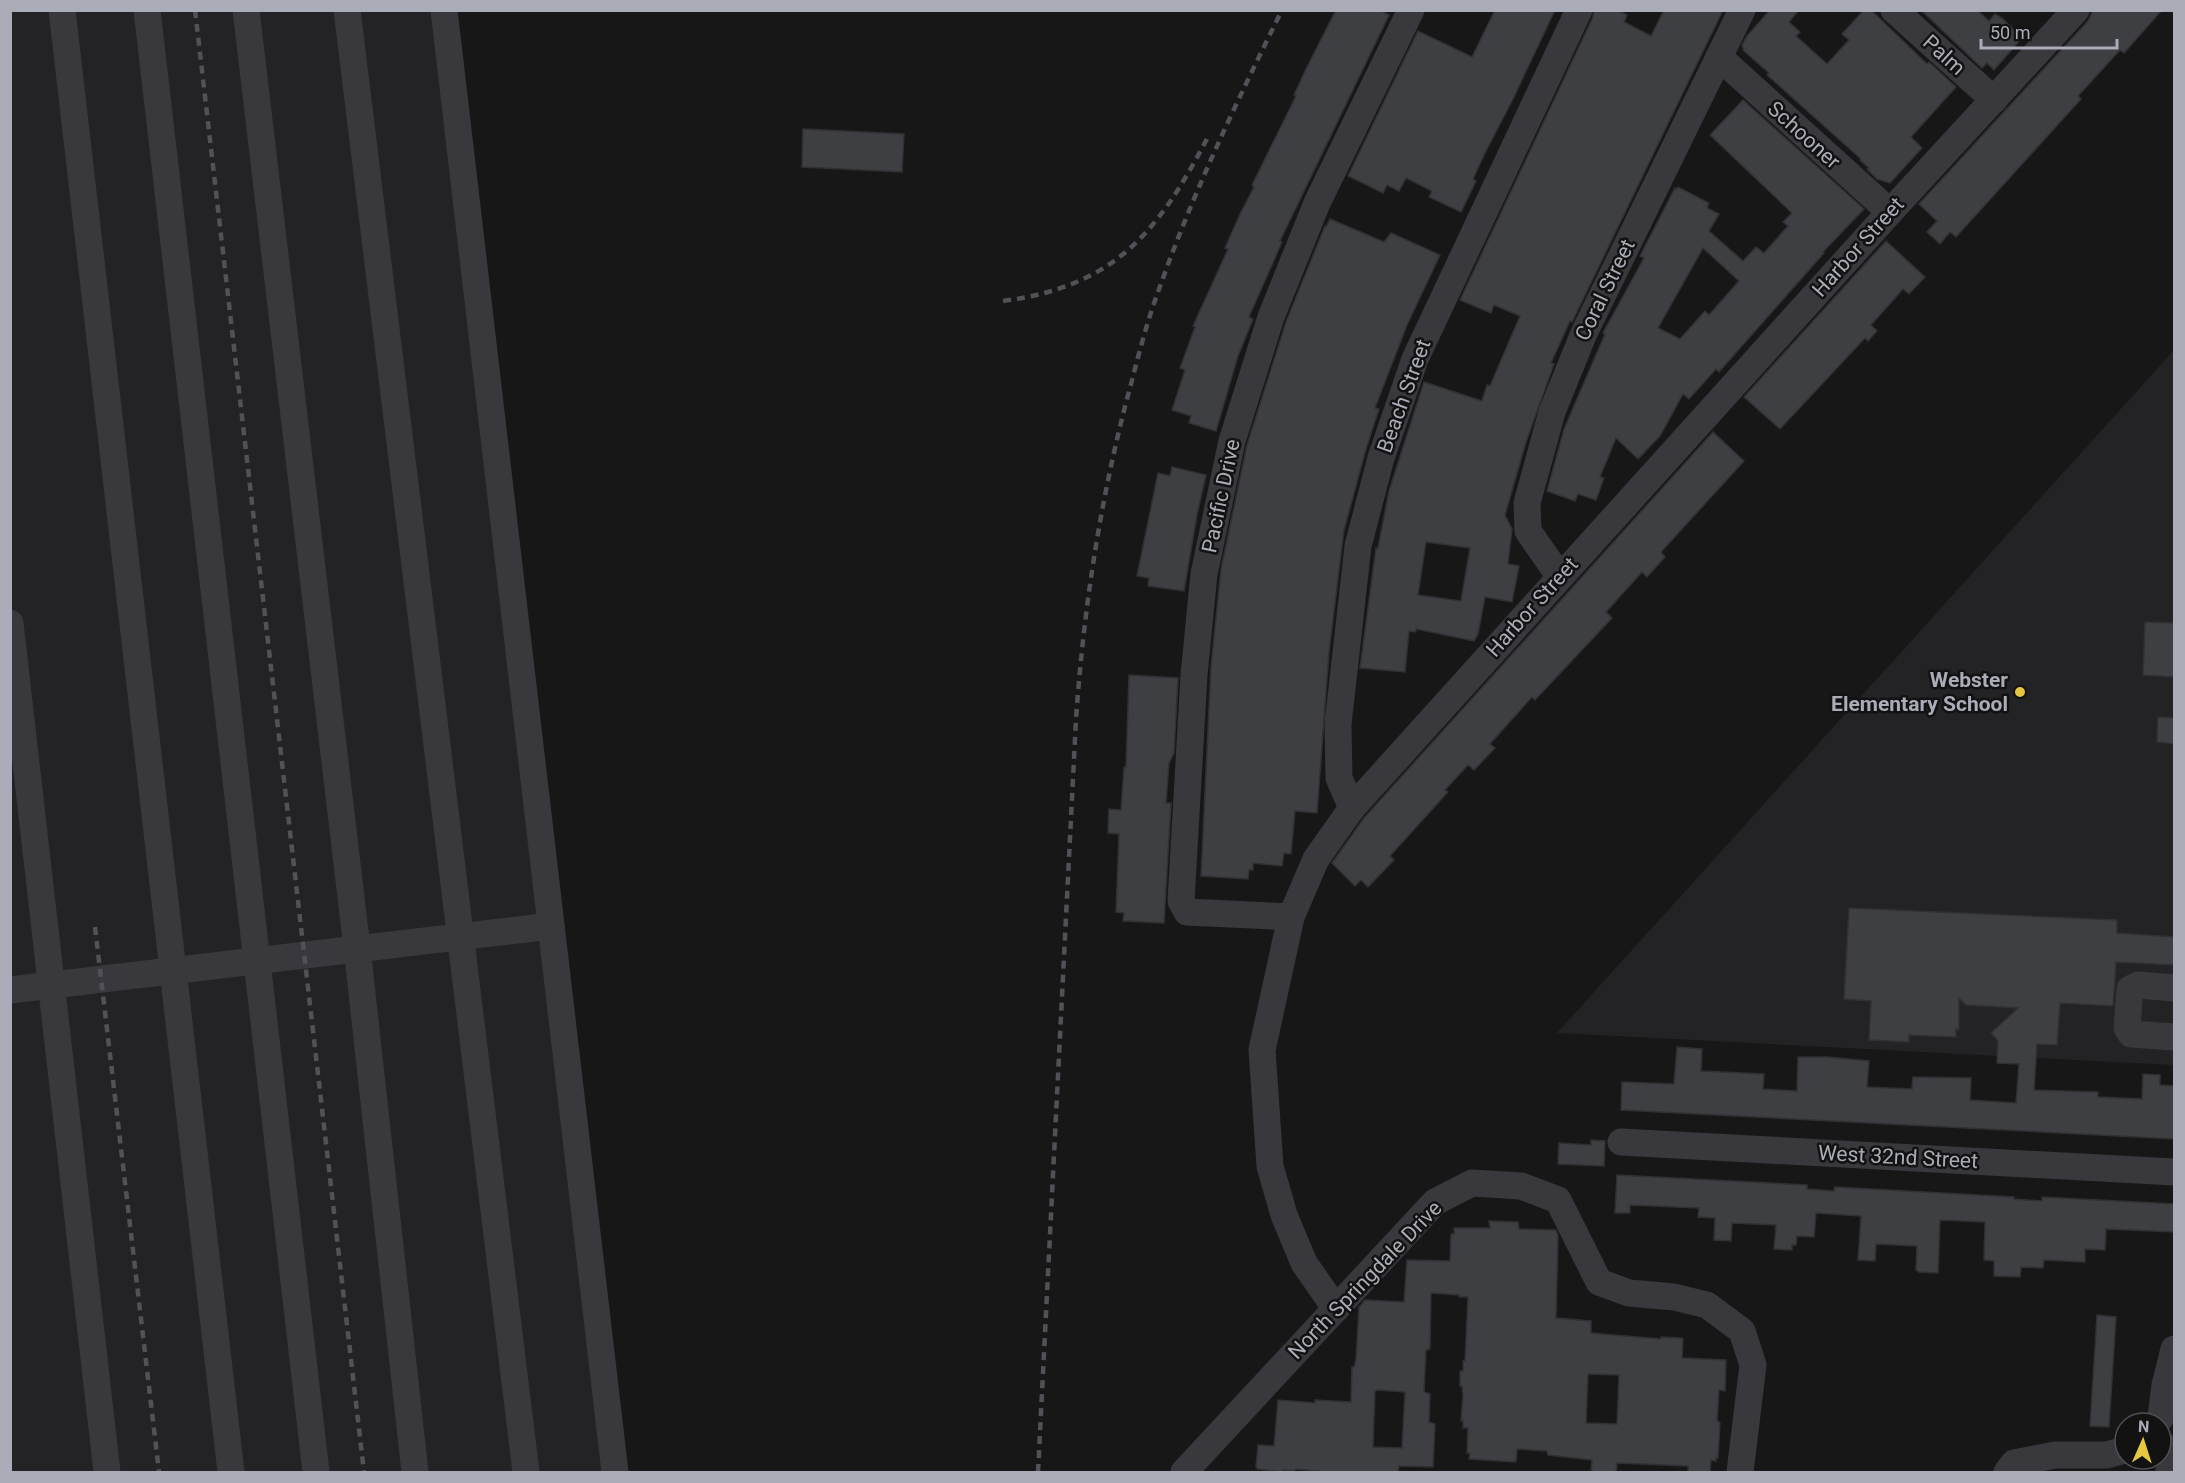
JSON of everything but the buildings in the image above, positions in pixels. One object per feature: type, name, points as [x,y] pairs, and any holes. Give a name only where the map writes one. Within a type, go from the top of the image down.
[{"type":"street","points":[[62,10],[231,1473]]},
{"type":"street","points":[[147,10],[316,1473]]},
{"type":"street","points":[[246,10],[357,948],[415,1473]]},
{"type":"street","points":[[347,10],[526,1473]]},
{"type":"street","points":[[444,10],[615,1473]]},
{"type":"street","name":"Pacific Drive","points":[[1291,917],[1187,912],[1181,901],[1194,675],[1204,574],[1232,441],[1271,317],[1317,202],[1411,10]]},
{"type":"street","name":"Beach Street","points":[[1352,808],[1339,778],[1338,724],[1358,546],[1381,458],[1415,359],[1579,10]]},
{"type":"street","name":"Coral Street","points":[[1560,577],[1527,531],[1527,503],[1549,422],[1584,333],[1742,10]]},
{"type":"street","name":"Palm","points":[[1894,10],[1994,100]]},
{"type":"street","name":"Harbor Street","points":[[1336,1309],[1304,1263],[1284,1215],[1270,1166],[1262,1050],[1291,917],[1316,860],[1352,808],[1890,212],[2076,10]]},
{"type":"street","name":"Schooner","points":[[1719,57],[1890,212]]},
{"type":"street","points":[[10,623],[107,1473]]},
{"type":"street","points":[[10,990],[551,926]]},
{"type":"street","points":[[2175,988],[2138,985],[2130,988],[2127,1028],[2131,1034],[2175,1037]]},
{"type":"street","name":"West 32nd Street","points":[[1621,1142],[2175,1172]]},
{"type":"street","name":"North Springdale Drive","points":[[1184,1473],[1435,1202],[1472,1183],[1521,1186],[1558,1200],[1599,1282],[1629,1293],[1674,1297],[1707,1305],[1742,1331],[1753,1365],[1740,1473]]},
{"type":"street","points":[[2161,1411],[2175,1349]]},
{"type":"street","points":[[2007,1473],[2014,1463],[2055,1455],[2113,1459]]},
{"type":"shaded area","points":[[10,11],[452,11],[622,1472],[11,1472]]},
{"type":"shaded area","name":"Webster Elementary School","points":[[2174,350],[2174,1065],[1557,1033]]},
{"type":"railway","points":[[195,10],[364,1472]]},
{"type":"railway","points":[[1038,1472],[1076,719],[1079,676],[1095,550],[1120,425],[1154,303],[1200,185],[1282,10]]},
{"type":"railway","points":[[1003,301],[1042,294],[1076,282],[1104,268],[1129,249],[1151,227],[1171,201],[1208,137]]},
{"type":"railway","points":[[95,927],[159,1472]]},
{"type":"place","name":"Webster Elementary School","points":[[2020,692]]}]
